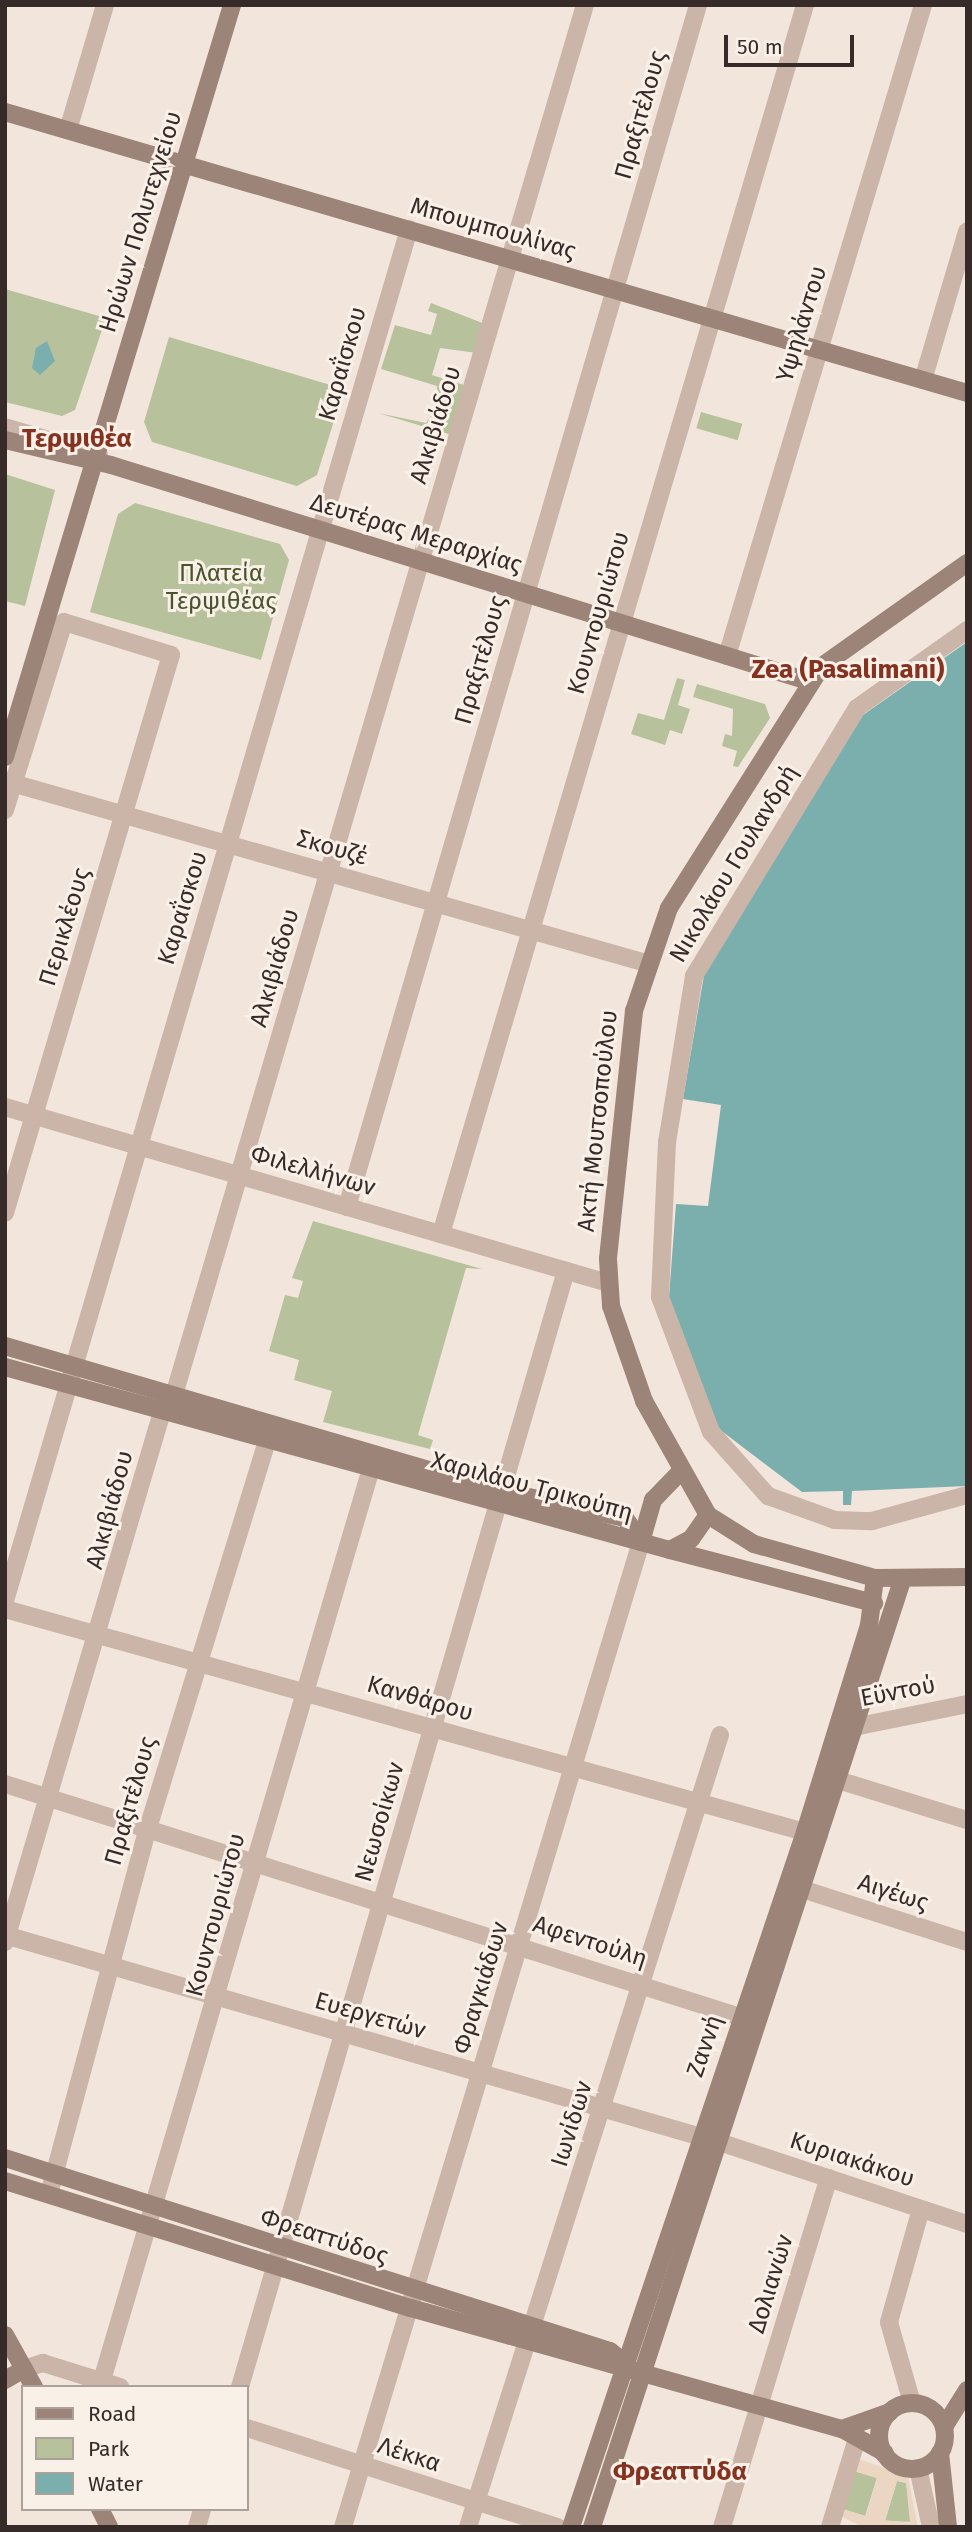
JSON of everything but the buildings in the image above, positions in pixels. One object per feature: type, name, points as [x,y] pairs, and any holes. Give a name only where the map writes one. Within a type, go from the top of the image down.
[{"type":"street","points":[[68,130],[105,5]]},
{"type":"street","name":"Ηρώων Πολυτεχνείου","points":[[5,810],[9,782],[184,164],[232,5]]},
{"type":"street","name":"Αλκιβιάδου","points":[[6,1937],[100,1635],[162,1412],[174,1395],[585,5]]},
{"type":"street","name":"Πραξιτέλους","points":[[347,1207],[698,5]]},
{"type":"street","name":"Κουντουριώτου","points":[[441,1234],[805,5]]},
{"type":"street","name":"Υψηλάντου","points":[[727,656],[923,5]]},
{"type":"street","name":"Μπουμπουλίνας","points":[[5,112],[967,393]]},
{"type":"street","name":"Καραΐσκου","points":[[5,1601],[409,229]]},
{"type":"street","points":[[923,380],[967,231]]},
{"type":"street","name":"Δευτέρας Μεραρχίας","points":[[5,428],[100,461],[811,682]]},
{"type":"street","name":"Δευτέρας Μεραρχίας","points":[[5,440],[100,461]]},
{"type":"street","name":"Ακτή Μουτσοπούλου","points":[[967,563],[839,650],[811,682],[669,908],[646,963],[626,1074],[608,1283],[639,1388],[679,1473],[708,1515],[754,1544],[875,1578],[902,1581],[967,1577]]},
{"type":"street","points":[[5,757],[57,619]]},
{"type":"street","name":"Περικλέους","points":[[5,1213],[171,655],[57,619]]},
{"type":"street","name":"Νικολάου Γουλανδρή","points":[[967,630],[857,708],[694,976],[667,1142],[660,1297],[711,1432],[768,1496],[835,1520],[872,1521],[967,1495]]},
{"type":"street","name":"Σκουζέ","points":[[9,782],[646,963]]},
{"type":"street","name":"Φιλελλήνων","points":[[5,1107],[608,1283]]},
{"type":"street","name":"Νεωσοίκων","points":[[241,2385],[566,1271]]},
{"type":"street","name":"Χαριλάου Τρικούπη","points":[[5,1346],[174,1395],[270,1433]]},
{"type":"street","name":"Χαριλάου Τρικούπη","points":[[5,1367],[162,1412],[270,1433],[499,1498],[625,1518],[641,1542]]},
{"type":"street","name":"Πραξιτέλους","points":[[49,2194],[148,1828],[270,1433]]},
{"type":"street","name":"Κουντουριώτου","points":[[101,2384],[158,2208],[219,1998],[255,1861],[307,1693],[373,1462]]},
{"type":"street","name":"Φραγκιάδων","points":[[343,2527],[653,1500],[679,1473]]},
{"type":"street","points":[[670,1550],[691,1539],[708,1515]]},
{"type":"street","points":[[641,1542],[874,1603]]},
{"type":"street","name":"Ζαννή","points":[[571,2527],[701,2137],[805,1890],[813,1835],[839,1722],[874,1603],[875,1578]]},
{"type":"street","name":"Ζαννή","points":[[592,2527],[722,2143],[750,2020],[813,1835],[841,1781],[902,1581]]},
{"type":"street","name":"Κανθάρου","points":[[5,1609],[813,1835]]},
{"type":"street","name":"Εϋντού","points":[[839,1722],[859,1726],[967,1704]]},
{"type":"street","name":"Ιωνίδων","points":[[468,2527],[532,2335],[720,1735]]},
{"type":"street","points":[[841,1781],[967,1820]]},
{"type":"street","name":"Αφεντούλη","points":[[5,1784],[383,1901],[750,2020]]},
{"type":"street","name":"Αιγέως","points":[[805,1890],[967,1942]]},
{"type":"street","name":"Ευεργετών","points":[[6,1937],[722,2143]]},
{"type":"street","name":"Κυριακάκου","points":[[722,2143],[967,2224]]},
{"type":"street","name":"Φρεαττύδος","points":[[5,2158],[158,2208],[279,2258]]},
{"type":"street","name":"Δολιανών","points":[[722,2527],[829,2178]]},
{"type":"street","name":"Φρεαττύδος","points":[[5,2181],[151,2227],[279,2258],[532,2335],[610,2351],[626,2364],[759,2404],[849,2436],[885,2453]]},
{"type":"street","points":[[912,2403],[889,2322],[921,2209]]},
{"type":"street","points":[[5,2335],[33,2385]]},
{"type":"street","points":[[5,2380],[24,2369],[43,2363],[101,2384]]},
{"type":"street","points":[[948,2527],[940,2454],[944,2427],[967,2390]]},
{"type":"street","points":[[830,2527],[849,2436],[890,2412],[912,2403],[932,2409],[944,2427]]},
{"type":"street","points":[[890,2412],[880,2435],[885,2453],[896,2464],[918,2468],[940,2454]]},
{"type":"street","name":"Λέκκα","points":[[248,2428],[558,2527]]},
{"type":"street","points":[[918,2468],[932,2527]]},
{"type":"street","points":[[101,2511],[109,2527]]},
{"type":"green space","points":[[5,289],[106,318],[75,410],[62,416],[5,402]]},
{"type":"green space","points":[[431,303],[485,324],[477,353],[440,348],[432,375],[467,386],[452,435],[378,413],[426,423],[434,411],[437,386],[381,369],[395,325],[431,335],[437,314],[428,311]]},
{"type":"green space","points":[[169,337],[344,389],[317,475],[297,486],[152,442],[144,422]]},
{"type":"green space","points":[[701,412],[742,424],[738,440],[696,428]]},
{"type":"green space","points":[[5,474],[55,490],[25,606],[5,601]]},
{"type":"green space","name":"Πλατεία Τερψιθέας","points":[[135,503],[280,544],[289,560],[261,660],[90,612],[118,514]]},
{"type":"green space","points":[[677,678],[685,680],[678,705],[690,709],[682,734],[670,730],[665,745],[631,734],[638,713],[664,720]]},
{"type":"green space","points":[[697,684],[765,704],[770,718],[738,767],[733,766],[737,751],[722,746],[725,734],[732,736],[733,709],[693,697]]},
{"type":"green space","points":[[313,1221],[482,1269],[466,1268],[418,1435],[433,1440],[430,1449],[323,1422],[332,1391],[294,1380],[299,1360],[269,1351],[285,1295],[298,1298],[303,1281],[292,1278]]},
{"type":"green space","points":[[851,2470],[877,2478],[865,2516],[839,2508]]},
{"type":"green space","points":[[897,2481],[906,2483],[914,2522],[885,2521]]},
{"type":"shaded area","points":[[853,2457],[908,2476],[918,2527],[863,2527],[838,2515]],"holes":[[[851,2470],[877,2478],[866,2516],[840,2508]],[[897,2481],[906,2483],[910,2523],[885,2520]]]},
{"type":"water","points":[[47,341],[55,361],[40,375],[32,368],[36,348]]},
{"type":"water","points":[[967,642],[967,1486],[852,1491],[851,1505],[843,1505],[843,1491],[802,1492],[719,1429],[669,1297],[676,1204],[708,1206],[721,1105],[683,1099],[704,975],[863,715]]},
{"type":"district","name":"Τερψιθέα","points":[[77,439]]},
{"type":"district","name":"Zea (Pasalimani)","points":[[848,670]]},
{"type":"district","name":"Φρεαττύδα","points":[[680,2472]]}]
